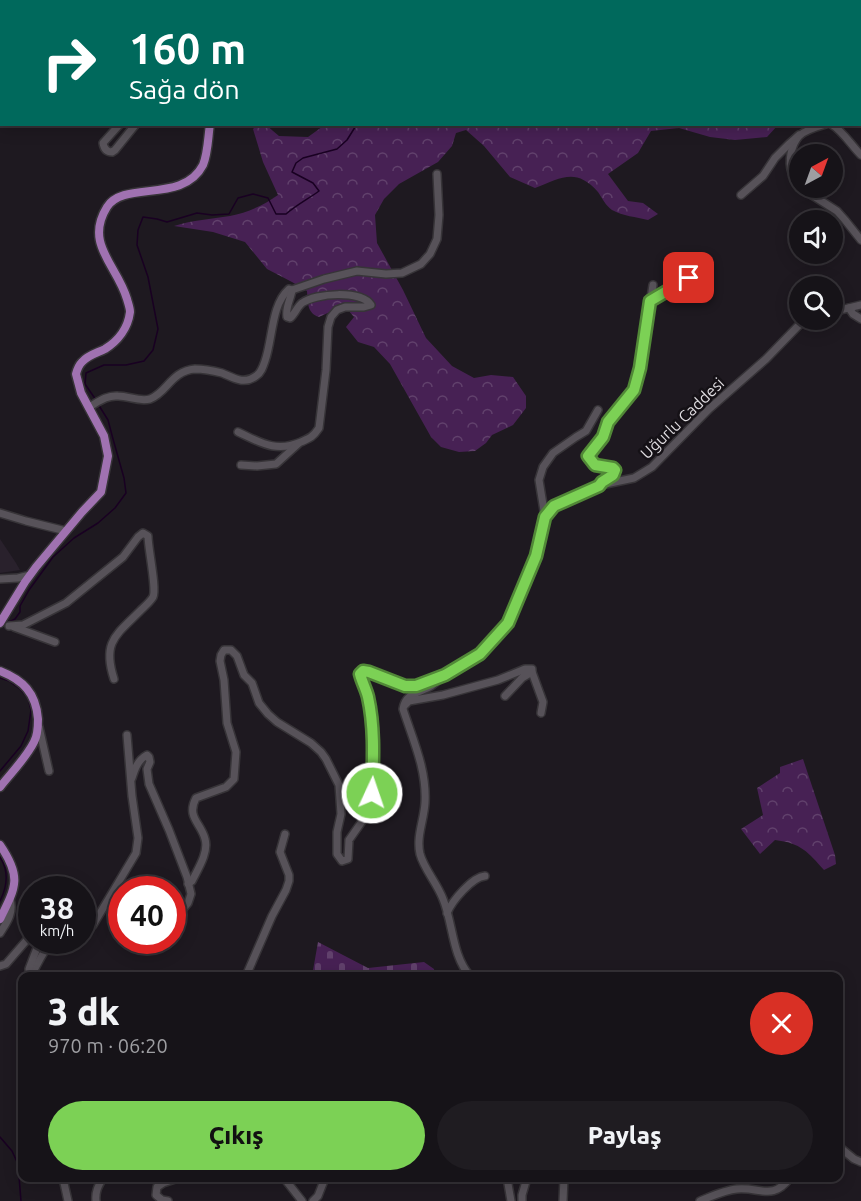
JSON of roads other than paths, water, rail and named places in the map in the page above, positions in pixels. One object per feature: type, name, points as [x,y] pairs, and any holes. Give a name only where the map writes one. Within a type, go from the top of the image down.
[{"type":"main road","points":[[2,620],[30,575],[101,492],[108,456],[104,436],[92,406],[81,393],[76,374],[81,363],[116,341],[125,328],[130,311],[124,292],[101,248],[99,235],[101,219],[109,204],[120,196],[168,189],[186,183],[198,172],[204,162],[210,126]]},
{"type":"main road","points":[[0,671],[20,680],[28,689],[37,710],[38,725],[35,740],[0,787]]},
{"type":"main road","points":[[0,845],[12,864],[15,874],[15,885],[0,919]]},
{"type":"street","points":[[118,126],[103,143],[106,150],[112,152],[115,150],[134,126]]},
{"type":"street","points":[[741,195],[763,176],[775,158],[789,144],[800,135],[819,126]]},
{"type":"street","points":[[835,126],[861,155]]},
{"type":"street","points":[[795,144],[800,135]]},
{"type":"street","points":[[92,406],[102,399],[117,395],[142,400],[152,398],[174,377],[196,369],[220,373],[237,381],[249,380],[257,376],[269,348],[276,309],[283,294],[289,289],[357,271],[402,273],[421,264],[430,254],[437,239],[439,215],[437,174]]},
{"type":"street","points":[[818,198],[837,211],[861,240]]},
{"type":"street","points":[[650,301],[703,269]]},
{"type":"street","points":[[599,486],[613,475],[615,470],[595,465],[588,456],[603,437],[608,422],[634,390],[640,368],[653,285]]},
{"type":"street","points":[[237,432],[271,446],[281,447],[293,445],[314,436],[319,428],[328,327],[332,317],[338,310],[345,307],[364,308],[371,305],[367,299],[351,294],[325,296],[302,303],[290,318],[286,314],[292,290]]},
{"type":"street","points":[[843,310],[861,305]]},
{"type":"street","points":[[849,309],[861,319]]},
{"type":"street","name":"Uğurlu Caddesi","points":[[545,517],[554,506],[599,486],[634,478],[652,467],[794,330]]},
{"type":"street","points":[[188,884],[192,881],[205,852],[206,839],[193,816],[194,802],[196,798],[226,787],[234,779],[236,752],[227,723],[224,680],[220,661],[224,650],[231,650],[237,656],[244,675],[252,683],[259,703],[268,714],[311,743],[326,759],[339,785],[341,814],[336,848],[338,857],[342,861],[348,859],[350,840],[363,820],[372,793],[374,752],[371,718],[367,694],[360,674],[363,671],[369,672],[405,686],[416,686],[440,677],[480,654],[508,623],[536,556],[545,517],[539,480],[543,467],[553,453],[586,431],[598,410]]},
{"type":"street","points":[[241,465],[276,464],[300,442]]},
{"type":"street","points":[[0,513],[66,531]]},
{"type":"street","points":[[9,626],[23,625],[66,603],[123,557],[143,533],[148,536],[152,578],[155,586],[153,597],[116,635],[108,653],[114,678]]},
{"type":"street","points":[[0,579],[30,575]]},
{"type":"street","points":[[2,620],[9,626],[55,642]]},
{"type":"street","points":[[404,707],[409,701],[443,695],[498,680],[525,669],[532,669],[543,702],[541,713]]},
{"type":"street","points":[[505,696],[522,678],[532,672]]},
{"type":"street","points":[[440,677],[434,685],[407,699],[404,707],[421,760],[425,803],[418,844],[420,856],[443,899],[457,950],[466,972]]},
{"type":"street","points":[[38,725],[50,771]]},
{"type":"street","points":[[96,920],[136,854],[138,838],[127,735]]},
{"type":"street","points":[[131,780],[136,766],[147,755],[150,762],[147,769],[149,784],[169,830],[191,894],[186,906]]},
{"type":"street","points":[[248,972],[289,881],[280,852],[285,834]]},
{"type":"street","points":[[447,913],[452,902],[467,887],[479,876],[485,876]]},
{"type":"street","points":[[0,933],[11,914],[10,899]]},
{"type":"street","points":[[0,966],[6,964],[18,950]]},
{"type":"street","points":[[29,972],[35,954]]},
{"type":"street","points":[[33,972],[43,954]]},
{"type":"street","points":[[843,1150],[861,1162]]},
{"type":"street","points":[[64,1182],[68,1201]]},
{"type":"street","points":[[96,1201],[95,1194],[101,1182]]},
{"type":"street","points":[[163,1182],[157,1187],[156,1195],[168,1201]]},
{"type":"street","points":[[287,1182],[302,1201]]},
{"type":"street","points":[[312,1201],[318,1196],[323,1182]]},
{"type":"street","points":[[508,1182],[511,1201]]},
{"type":"street","points":[[522,1201],[526,1182]]},
{"type":"street","points":[[563,1201],[564,1182]]},
{"type":"street","points":[[700,1201],[729,1190],[770,1192],[782,1188],[787,1182]]},
{"type":"waterway","points":[[96,400],[85,384],[86,373],[104,365],[126,365],[144,361],[153,350],[158,329],[148,277],[137,245],[138,230],[143,217],[167,222],[197,213],[229,214],[238,198],[253,194],[268,198],[276,214],[286,214],[319,191],[313,183],[292,172],[296,163],[303,158],[337,149],[347,140],[356,126]]},
{"type":"waterway","points":[[7,621],[15,619],[29,590],[53,557],[74,538],[98,523],[115,508],[126,493],[108,420],[98,404]]},
{"type":"waterway","points":[[0,678],[20,689],[28,698],[31,710],[28,731],[21,746],[0,771]]},
{"type":"waterway","points":[[0,857],[5,868],[6,879],[0,901]]},
{"type":"waterway","points":[[0,1137],[12,1151],[18,1164]]},
{"type":"waterway","points":[[19,1182],[21,1201]]}]
